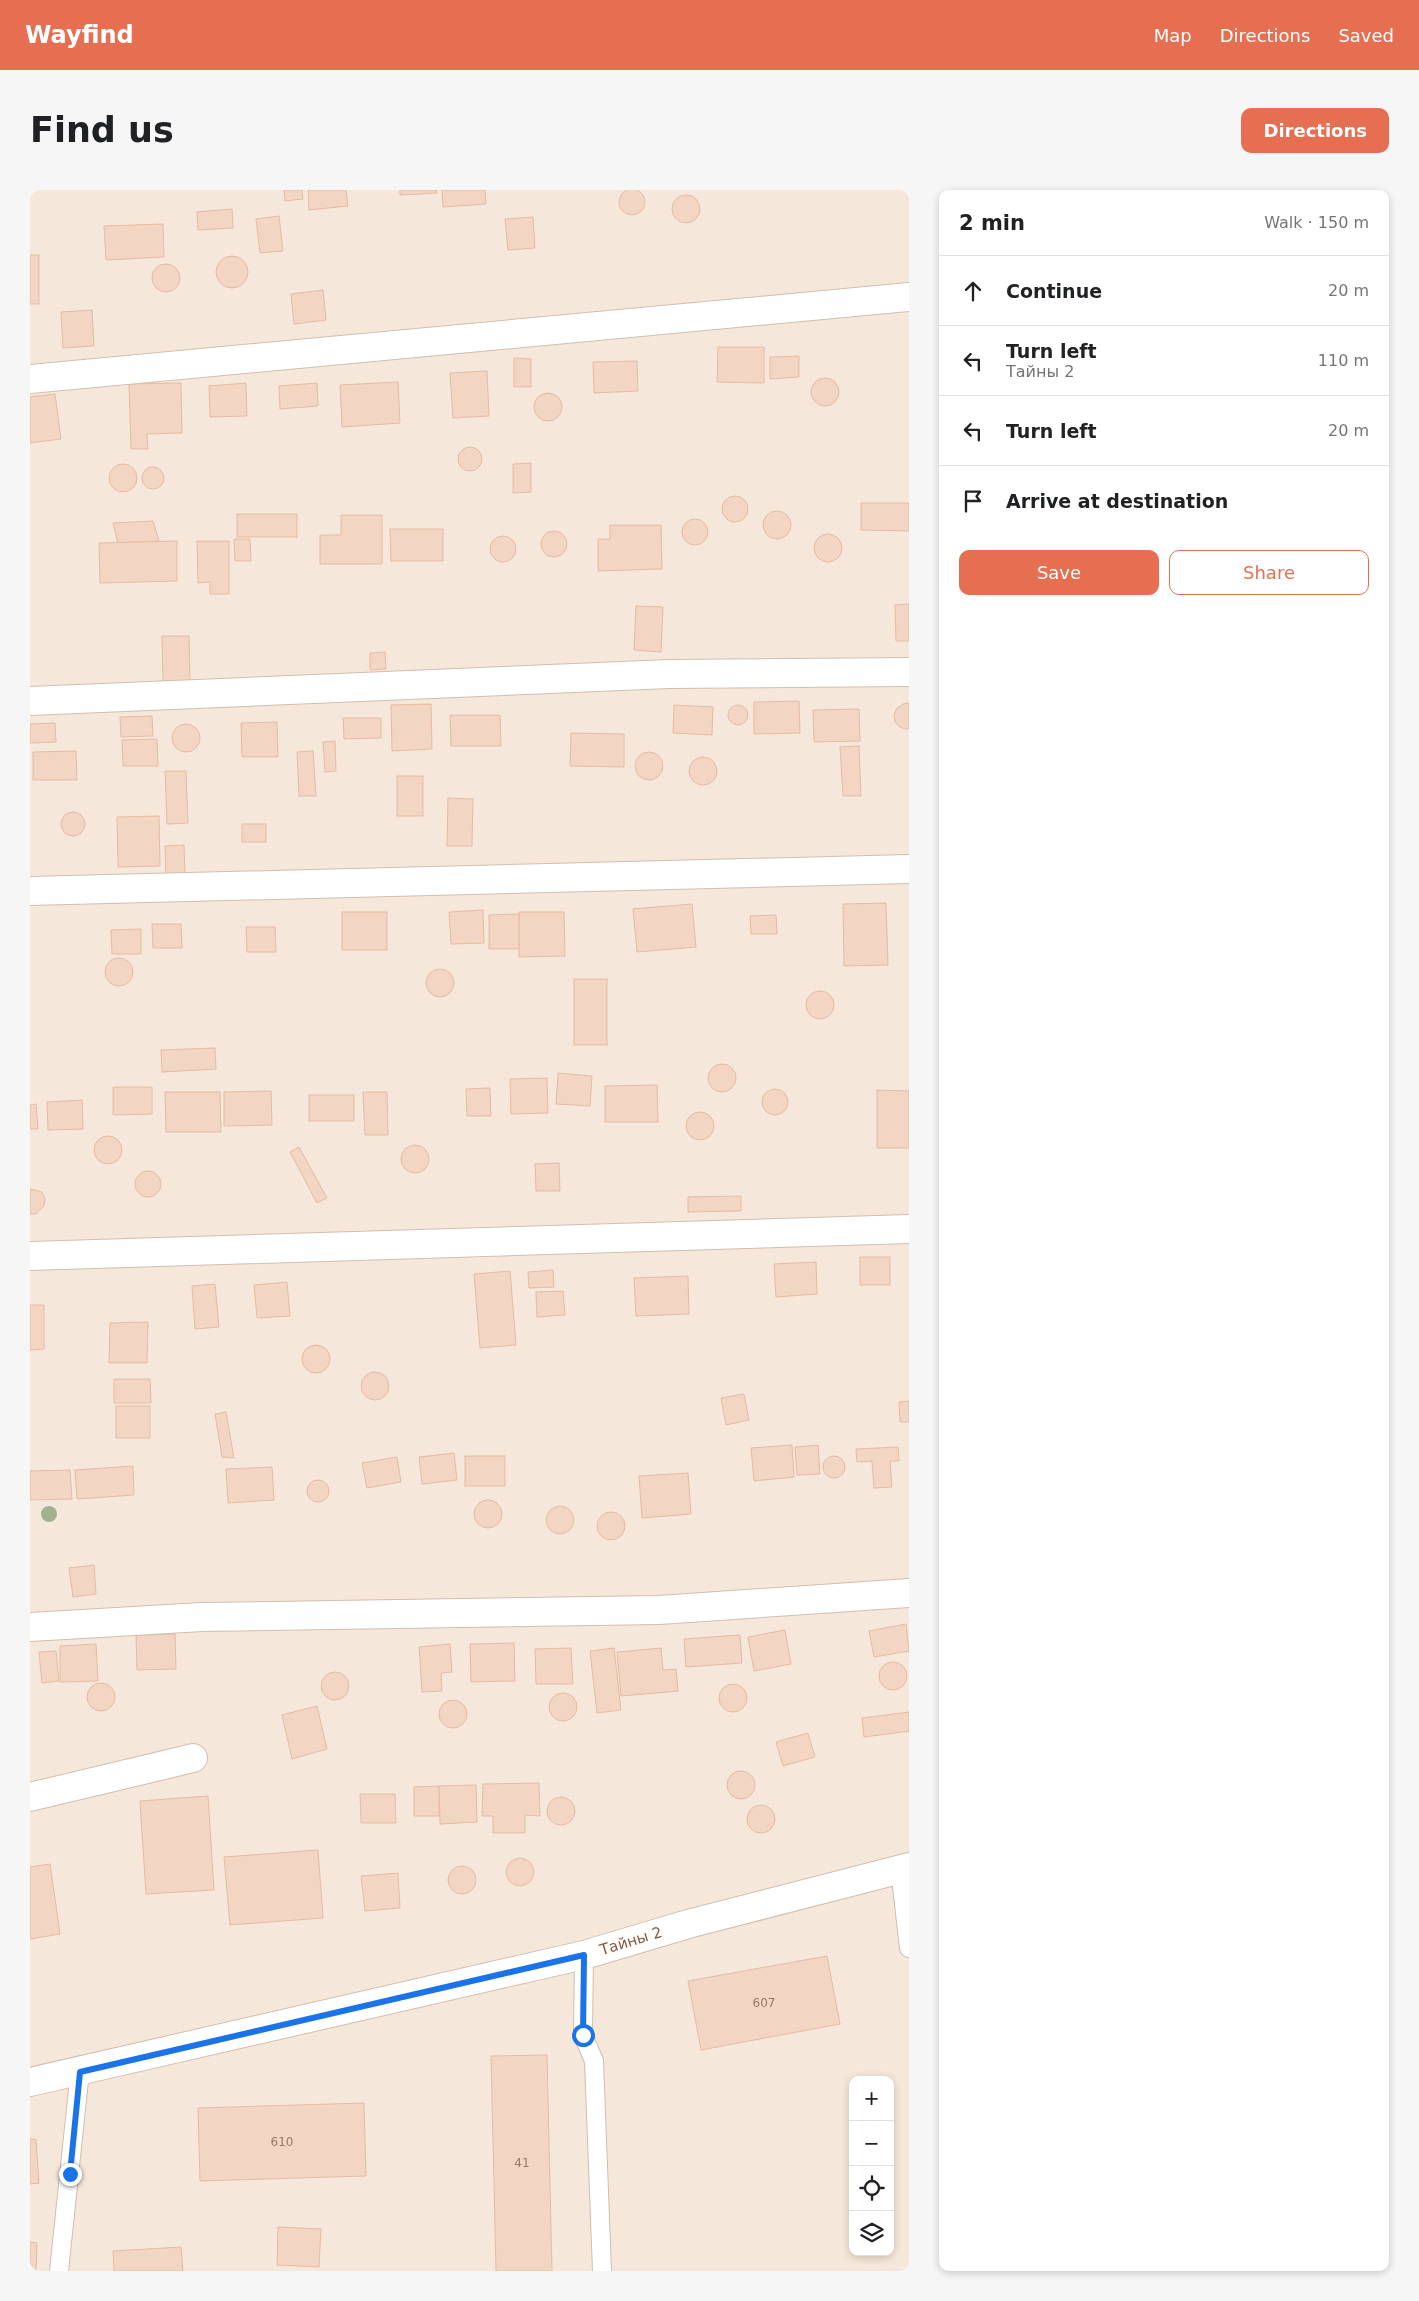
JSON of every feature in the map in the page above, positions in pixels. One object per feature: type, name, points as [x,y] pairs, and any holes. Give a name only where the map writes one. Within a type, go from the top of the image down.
[{"type":"street","points":[[30,379],[909,297]]},
{"type":"street","points":[[30,701],[670,674],[909,672]]},
{"type":"street","points":[[30,892],[909,869]]},
{"type":"street","points":[[30,1256],[909,1229]]},
{"type":"street","points":[[30,1627],[202,1617],[659,1610],[909,1593]]},
{"type":"street","points":[[30,1797],[193,1758]]},
{"type":"street","name":"Тайны 2","points":[[30,2082],[584,1955],[688,1924],[905,1868]]},
{"type":"lane","points":[[905,1868],[909,1948]]},
{"type":"lane","points":[[584,1955],[583,2035],[594,2061],[602,2271]]},
{"type":"lane","points":[[59,2271],[80,2072]]},
{"type":"shaded area","points":[[30,190],[909,190],[909,2271],[30,2271]]},
{"type":"building","points":[[632,189],[641,193],[645,202],[641,211],[632,215],[623,211],[619,202],[623,193]]},
{"type":"building","points":[[284,190],[302,190],[303,199],[285,201]]},
{"type":"building","points":[[308,190],[346,190],[348,206],[309,210]]},
{"type":"building","points":[[400,190],[436,190],[437,193],[400,195]]},
{"type":"building","points":[[442,190],[485,190],[486,204],[443,207]]},
{"type":"building","points":[[686,195],[696,199],[700,209],[696,219],[686,223],[676,219],[672,209],[676,199]]},
{"type":"building","points":[[232,209],[233,228],[198,230],[197,212]]},
{"type":"building","points":[[279,216],[283,251],[260,253],[256,219]]},
{"type":"building","points":[[533,217],[535,248],[508,250],[505,219]]},
{"type":"building","points":[[163,224],[164,257],[106,260],[104,226]]},
{"type":"building","points":[[30,255],[39,255],[39,304],[30,304]]},
{"type":"building","points":[[232,256],[238,257],[243,261],[247,266],[247,278],[243,283],[238,287],[232,288],[226,287],[221,283],[217,278],[216,272],[217,266],[221,261],[226,257]]},
{"type":"building","points":[[166,264],[176,268],[180,278],[176,288],[166,292],[156,288],[152,278],[156,268]]},
{"type":"building","points":[[323,290],[326,320],[294,324],[291,294]]},
{"type":"building","points":[[92,310],[94,346],[63,348],[61,312]]},
{"type":"building","points":[[718,347],[764,347],[764,383],[717,382]]},
{"type":"building","points":[[799,356],[799,377],[770,379],[770,357]]},
{"type":"building","points":[[514,358],[531,359],[531,387],[514,387]]},
{"type":"building","points":[[637,361],[638,391],[594,393],[593,362]]},
{"type":"building","points":[[487,371],[489,416],[453,418],[450,373]]},
{"type":"building","points":[[825,378],[835,382],[839,392],[835,402],[825,406],[815,402],[811,392],[815,382]]},
{"type":"building","points":[[398,382],[400,423],[342,427],[340,385]]},
{"type":"building","points":[[181,383],[182,433],[147,434],[148,449],[131,449],[129,384]]},
{"type":"building","points":[[246,383],[247,416],[210,417],[209,386]]},
{"type":"building","points":[[317,383],[318,406],[280,409],[279,386]]},
{"type":"building","points":[[548,393],[558,397],[562,407],[558,417],[548,421],[538,417],[534,407],[538,397]]},
{"type":"building","points":[[55,394],[61,439],[30,443],[30,397]]},
{"type":"building","points":[[470,447],[475,448],[481,454],[481,464],[475,470],[470,471],[465,470],[459,464],[458,459],[459,454],[465,448]]},
{"type":"building","points":[[531,463],[531,492],[513,493],[513,464]]},
{"type":"building","points":[[123,464],[133,468],[137,478],[133,488],[123,492],[113,488],[109,478],[113,468]]},
{"type":"building","points":[[153,467],[161,470],[164,478],[161,486],[153,489],[145,486],[142,478],[145,470]]},
{"type":"building","points":[[735,496],[744,500],[748,509],[744,518],[735,522],[726,518],[722,509],[726,500]]},
{"type":"building","points":[[861,503],[909,503],[909,531],[861,530]]},
{"type":"building","points":[[777,511],[787,515],[791,525],[787,535],[777,539],[767,535],[763,525],[767,515]]},
{"type":"building","points":[[237,514],[297,514],[297,537],[237,537]]},
{"type":"building","points":[[341,515],[382,515],[382,564],[320,564],[320,535],[341,535]]},
{"type":"building","points":[[695,519],[704,523],[708,532],[704,541],[695,545],[686,541],[682,532],[686,523]]},
{"type":"building","points":[[153,521],[159,541],[118,543],[113,523]]},
{"type":"building","points":[[610,525],[661,525],[662,569],[598,571],[598,539],[610,539]]},
{"type":"building","points":[[390,529],[443,529],[443,561],[391,561]]},
{"type":"building","points":[[554,531],[563,535],[567,544],[563,553],[554,557],[545,553],[541,544],[545,535]]},
{"type":"building","points":[[828,534],[838,538],[842,548],[838,558],[828,562],[818,558],[814,548],[818,538]]},
{"type":"building","points":[[503,536],[512,540],[516,549],[512,558],[503,562],[494,558],[490,549],[494,540]]},
{"type":"building","points":[[234,539],[250,539],[251,561],[235,561]]},
{"type":"building","points":[[177,541],[177,581],[100,583],[99,543]]},
{"type":"building","points":[[197,541],[229,541],[229,594],[210,594],[210,582],[198,583]]},
{"type":"building","points":[[909,604],[909,641],[896,641],[895,605]]},
{"type":"building","points":[[636,606],[663,607],[661,652],[634,650]]},
{"type":"building","points":[[162,636],[189,636],[190,681],[163,682]]},
{"type":"building","points":[[385,652],[386,669],[370,670],[370,653]]},
{"type":"building","points":[[799,701],[800,733],[754,734],[754,702]]},
{"type":"building","points":[[909,703],[909,729],[905,729],[895,722],[894,715],[897,708]]},
{"type":"building","points":[[431,704],[432,749],[392,751],[391,705]]},
{"type":"building","points":[[674,705],[713,707],[712,735],[673,733]]},
{"type":"building","points":[[738,705],[745,708],[748,715],[745,722],[738,725],[731,722],[728,715],[731,708]]},
{"type":"building","points":[[859,709],[860,741],[814,742],[813,710]]},
{"type":"building","points":[[450,715],[500,715],[501,746],[451,746]]},
{"type":"building","points":[[152,716],[153,736],[121,737],[120,717]]},
{"type":"building","points":[[343,718],[381,718],[381,738],[344,739]]},
{"type":"building","points":[[277,722],[278,757],[242,757],[241,723]]},
{"type":"building","points":[[55,723],[56,742],[30,743],[30,724]]},
{"type":"building","points":[[186,724],[196,728],[200,738],[196,748],[186,752],[176,748],[172,738],[176,728]]},
{"type":"building","points":[[571,733],[624,734],[624,767],[570,766]]},
{"type":"building","points":[[157,739],[158,766],[123,766],[122,740]]},
{"type":"building","points":[[335,741],[336,771],[325,772],[323,742]]},
{"type":"building","points":[[859,746],[861,796],[843,796],[840,747]]},
{"type":"building","points":[[76,751],[77,780],[33,780],[33,752]]},
{"type":"building","points":[[313,751],[316,796],[299,796],[297,752]]},
{"type":"building","points":[[649,752],[659,756],[663,766],[659,776],[649,780],[639,776],[635,766],[639,756]]},
{"type":"building","points":[[703,757],[713,761],[717,771],[713,781],[703,785],[693,781],[689,771],[693,761]]},
{"type":"building","points":[[165,771],[186,771],[188,823],[167,824]]},
{"type":"building","points":[[397,776],[423,776],[423,816],[397,816]]},
{"type":"building","points":[[448,798],[473,799],[472,846],[447,846]]},
{"type":"building","points":[[73,812],[78,813],[84,819],[84,829],[78,835],[73,836],[68,835],[62,829],[61,824],[62,819],[68,813]]},
{"type":"building","points":[[159,816],[160,866],[118,867],[117,817]]},
{"type":"building","points":[[242,824],[266,824],[266,842],[242,842]]},
{"type":"building","points":[[184,845],[185,875],[166,876],[165,846]]},
{"type":"building","points":[[886,903],[888,965],[844,966],[843,904]]},
{"type":"building","points":[[692,904],[696,947],[637,952],[633,909]]},
{"type":"building","points":[[483,910],[484,943],[451,944],[449,912]]},
{"type":"building","points":[[342,912],[387,912],[387,950],[342,950]]},
{"type":"building","points":[[519,912],[564,912],[565,956],[519,957]]},
{"type":"building","points":[[519,914],[519,949],[489,949],[489,915]]},
{"type":"building","points":[[776,915],[777,934],[751,934],[750,916]]},
{"type":"building","points":[[152,924],[181,924],[182,948],[153,948]]},
{"type":"building","points":[[246,927],[275,927],[276,952],[247,952]]},
{"type":"building","points":[[141,929],[141,954],[112,954],[111,930]]},
{"type":"building","points":[[119,958],[129,962],[133,972],[129,982],[119,986],[109,982],[105,972],[109,962]]},
{"type":"building","points":[[440,969],[450,973],[454,983],[450,993],[440,997],[430,993],[426,983],[430,973]]},
{"type":"building","points":[[574,979],[607,979],[607,1045],[574,1045]]},
{"type":"building","points":[[820,991],[830,995],[834,1005],[830,1015],[820,1019],[810,1015],[806,1005],[810,995]]},
{"type":"building","points":[[215,1048],[216,1069],[162,1072],[161,1050]]},
{"type":"building","points":[[722,1064],[732,1068],[736,1078],[732,1088],[722,1092],[712,1088],[708,1078],[712,1068]]},
{"type":"building","points":[[558,1073],[592,1076],[590,1106],[556,1104]]},
{"type":"building","points":[[547,1078],[548,1113],[511,1114],[510,1079]]},
{"type":"building","points":[[657,1085],[658,1122],[605,1122],[605,1086]]},
{"type":"building","points":[[113,1087],[152,1087],[152,1114],[113,1115]]},
{"type":"building","points":[[490,1088],[491,1116],[467,1116],[466,1089]]},
{"type":"building","points":[[775,1089],[784,1093],[788,1102],[784,1111],[775,1115],[766,1111],[762,1102],[766,1093]]},
{"type":"building","points":[[877,1090],[909,1091],[909,1148],[877,1148]]},
{"type":"building","points":[[271,1091],[272,1125],[224,1126],[224,1092]]},
{"type":"building","points":[[165,1092],[220,1092],[221,1132],[166,1132]]},
{"type":"building","points":[[363,1092],[387,1092],[388,1135],[365,1135]]},
{"type":"building","points":[[309,1095],[354,1095],[354,1121],[309,1121]]},
{"type":"building","points":[[82,1100],[83,1129],[48,1130],[47,1102]]},
{"type":"building","points":[[36,1104],[38,1129],[30,1129],[30,1105]]},
{"type":"building","points":[[700,1112],[710,1116],[714,1126],[710,1136],[700,1140],[690,1136],[686,1126],[690,1116]]},
{"type":"building","points":[[108,1136],[118,1140],[122,1150],[118,1160],[108,1164],[98,1160],[94,1150],[98,1140]]},
{"type":"building","points":[[415,1145],[425,1149],[429,1159],[425,1169],[415,1173],[405,1169],[401,1159],[405,1149]]},
{"type":"building","points":[[299,1147],[327,1198],[317,1203],[290,1152]]},
{"type":"building","points":[[559,1163],[560,1191],[536,1191],[535,1164]]},
{"type":"building","points":[[148,1171],[157,1175],[161,1184],[157,1193],[148,1197],[139,1193],[135,1184],[139,1175]]},
{"type":"building","points":[[30,1189],[42,1192],[45,1199],[44,1206],[36,1214],[30,1214]]},
{"type":"building","points":[[741,1196],[741,1211],[688,1212],[688,1197]]},
{"type":"building","points":[[860,1257],[890,1257],[890,1285],[860,1285]]},
{"type":"building","points":[[816,1262],[817,1294],[776,1297],[774,1264]]},
{"type":"building","points":[[553,1270],[554,1287],[529,1288],[528,1272]]},
{"type":"building","points":[[510,1271],[516,1345],[480,1348],[474,1274]]},
{"type":"building","points":[[688,1276],[689,1314],[636,1316],[634,1278]]},
{"type":"building","points":[[287,1282],[290,1316],[257,1318],[254,1285]]},
{"type":"building","points":[[215,1284],[219,1327],[195,1329],[192,1286]]},
{"type":"building","points":[[563,1291],[565,1315],[537,1317],[536,1292]]},
{"type":"building","points":[[30,1305],[44,1305],[44,1349],[30,1350]]},
{"type":"building","points":[[148,1322],[147,1363],[109,1363],[110,1323]]},
{"type":"building","points":[[316,1345],[326,1349],[330,1359],[326,1369],[316,1373],[306,1369],[302,1359],[306,1349]]},
{"type":"building","points":[[375,1372],[385,1376],[389,1386],[385,1396],[375,1400],[365,1396],[361,1386],[365,1376]]},
{"type":"building","points":[[114,1379],[150,1379],[151,1403],[114,1403]]},
{"type":"building","points":[[744,1394],[749,1420],[726,1425],[721,1398]]},
{"type":"building","points":[[909,1401],[909,1422],[900,1422],[899,1402]]},
{"type":"building","points":[[116,1406],[150,1406],[150,1438],[116,1438]]},
{"type":"building","points":[[226,1412],[234,1458],[222,1457],[215,1414]]},
{"type":"building","points":[[792,1445],[794,1477],[754,1481],[751,1448]]},
{"type":"building","points":[[818,1445],[820,1474],[797,1475],[795,1447]]},
{"type":"building","points":[[898,1447],[899,1461],[890,1461],[892,1487],[874,1488],[872,1461],[857,1462],[856,1449]]},
{"type":"building","points":[[454,1453],[457,1480],[422,1484],[419,1457]]},
{"type":"building","points":[[465,1456],[505,1456],[505,1486],[465,1486]]},
{"type":"building","points":[[834,1456],[842,1459],[845,1467],[842,1475],[834,1478],[826,1475],[823,1467],[826,1459]]},
{"type":"building","points":[[397,1457],[401,1482],[367,1488],[362,1463]]},
{"type":"building","points":[[133,1466],[134,1495],[77,1499],[75,1470]]},
{"type":"building","points":[[272,1467],[274,1500],[228,1503],[226,1469]]},
{"type":"building","points":[[70,1470],[72,1499],[30,1500],[30,1471]]},
{"type":"building","points":[[688,1473],[691,1514],[642,1518],[639,1476]]},
{"type":"building","points":[[318,1480],[326,1483],[329,1491],[326,1499],[318,1502],[310,1499],[307,1491],[310,1483]]},
{"type":"building","points":[[488,1500],[498,1504],[502,1514],[498,1524],[488,1528],[478,1524],[474,1514],[478,1504]]},
{"type":"building","points":[[560,1506],[570,1510],[574,1520],[570,1530],[560,1534],[550,1530],[546,1520],[550,1510]]},
{"type":"building","points":[[611,1512],[621,1516],[625,1526],[621,1536],[611,1540],[601,1536],[597,1526],[601,1516]]},
{"type":"building","points":[[94,1565],[96,1594],[73,1597],[69,1568]]},
{"type":"building","points":[[906,1624],[909,1651],[874,1657],[869,1631]]},
{"type":"building","points":[[785,1630],[791,1664],[754,1671],[748,1637]]},
{"type":"building","points":[[175,1634],[176,1669],[137,1670],[136,1635]]},
{"type":"building","points":[[740,1635],[742,1663],[686,1667],[684,1639]]},
{"type":"building","points":[[514,1643],[515,1681],[471,1682],[470,1644]]},
{"type":"building","points":[[96,1644],[98,1681],[60,1682],[60,1646]]},
{"type":"building","points":[[450,1644],[452,1672],[441,1673],[442,1691],[422,1692],[419,1647]]},
{"type":"building","points":[[571,1648],[573,1684],[536,1684],[535,1649]]},
{"type":"building","points":[[614,1648],[621,1710],[597,1713],[590,1651]]},
{"type":"building","points":[[661,1648],[663,1670],[676,1669],[678,1691],[621,1696],[617,1652]]},
{"type":"building","points":[[56,1651],[59,1681],[42,1683],[39,1652]]},
{"type":"building","points":[[893,1662],[903,1666],[907,1676],[903,1686],[893,1690],[883,1686],[879,1676],[883,1666]]},
{"type":"building","points":[[335,1672],[345,1676],[349,1686],[345,1696],[335,1700],[325,1696],[321,1686],[325,1676]]},
{"type":"building","points":[[101,1683],[111,1687],[115,1697],[111,1707],[101,1711],[91,1707],[87,1697],[91,1687]]},
{"type":"building","points":[[733,1684],[743,1688],[747,1698],[743,1708],[733,1712],[723,1708],[719,1698],[723,1688]]},
{"type":"building","points":[[563,1693],[573,1697],[577,1707],[573,1717],[563,1721],[553,1717],[549,1707],[553,1697]]},
{"type":"building","points":[[453,1700],[463,1704],[467,1714],[463,1724],[453,1728],[443,1724],[439,1714],[443,1704]]},
{"type":"building","points":[[317,1706],[327,1749],[292,1759],[282,1715]]},
{"type":"building","points":[[909,1712],[909,1731],[864,1737],[862,1718]]},
{"type":"building","points":[[808,1733],[815,1757],[783,1766],[776,1742]]},
{"type":"building","points":[[741,1771],[751,1775],[755,1785],[751,1795],[741,1799],[731,1795],[727,1785],[731,1775]]},
{"type":"building","points":[[539,1783],[540,1816],[525,1815],[525,1833],[493,1833],[493,1816],[482,1816],[483,1784]]},
{"type":"building","points":[[476,1785],[477,1822],[440,1824],[439,1786]]},
{"type":"building","points":[[439,1786],[439,1816],[414,1816],[414,1787]]},
{"type":"building","points":[[360,1794],[395,1794],[396,1823],[361,1823]]},
{"type":"building","points":[[208,1796],[214,1890],[146,1894],[140,1801]]},
{"type":"building","points":[[561,1797],[571,1801],[575,1811],[571,1821],[561,1825],[551,1821],[547,1811],[551,1801]]},
{"type":"building","points":[[761,1805],[771,1809],[775,1819],[771,1829],[761,1833],[751,1829],[747,1819],[751,1809]]},
{"type":"building","points":[[318,1850],[323,1918],[230,1925],[224,1857]]},
{"type":"building","points":[[520,1858],[530,1862],[534,1872],[530,1882],[520,1886],[510,1882],[506,1872],[510,1862]]},
{"type":"building","points":[[50,1864],[60,1934],[30,1939],[30,1867]]},
{"type":"building","points":[[462,1866],[472,1870],[476,1880],[472,1890],[462,1894],[452,1890],[448,1880],[452,1870]]},
{"type":"building","points":[[398,1873],[400,1908],[365,1911],[361,1876]]},
{"type":"building","points":[[827,1956],[840,2024],[701,2050],[688,1981]]},
{"type":"building","points":[[547,2055],[552,2271],[496,2271],[491,2056]]},
{"type":"building","points":[[364,2103],[366,2176],[200,2181],[198,2108]]},
{"type":"building","points":[[30,2139],[36,2139],[39,2183],[30,2184]]},
{"type":"building","points":[[278,2227],[321,2229],[319,2267],[277,2265]]},
{"type":"building","points":[[30,2242],[37,2243],[36,2271],[30,2271]]},
{"type":"building","points":[[181,2247],[183,2271],[114,2271],[113,2251]]},
{"type":"route","points":[[70,2174],[80,2072],[584,1955],[583,2035]]}]
